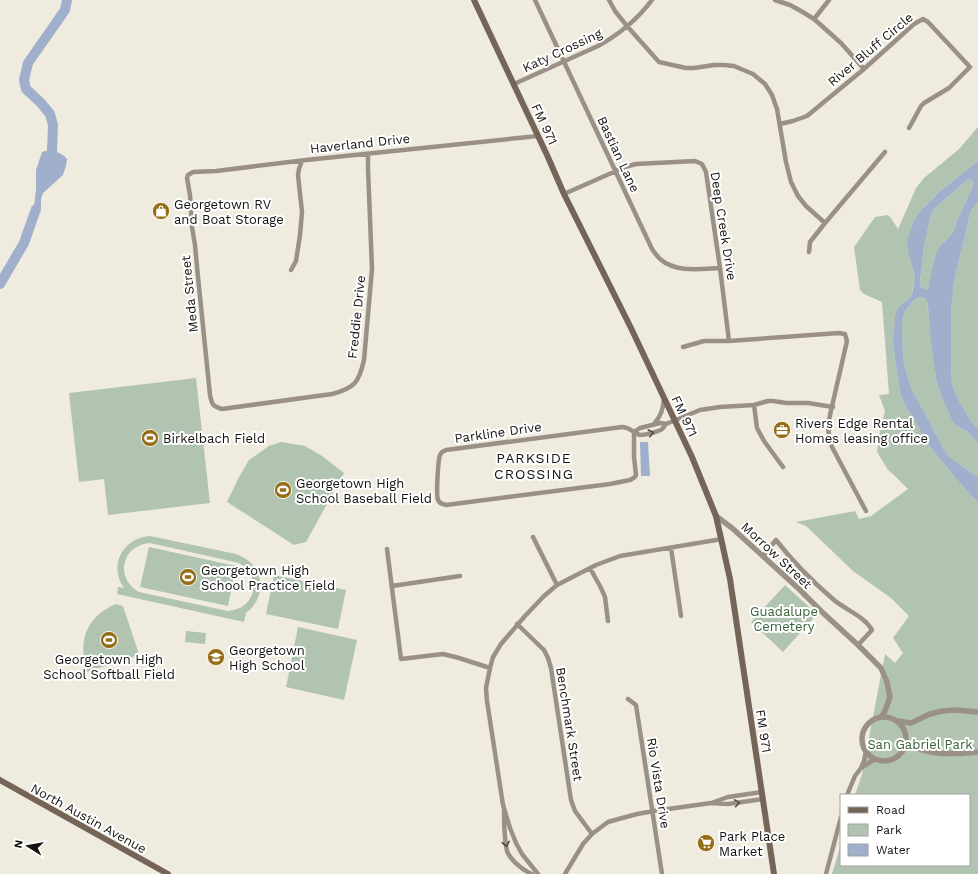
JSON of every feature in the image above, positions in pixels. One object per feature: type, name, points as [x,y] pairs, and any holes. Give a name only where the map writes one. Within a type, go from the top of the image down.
[{"type":"main road","name":"FM 971","points":[[474,0],[564,194],[621,307],[692,457],[716,516],[722,539],[732,595],[774,874]]},
{"type":"main road","name":"North Austin Avenue","points":[[0,780],[168,874]]},
{"type":"street","name":"Bastian Lane","points":[[534,0],[652,249],[659,258],[668,265],[692,269],[720,268]]},
{"type":"street","points":[[609,0],[615,11],[627,26],[659,62],[686,68],[714,65],[734,66],[754,74],[765,84],[772,95],[777,109],[791,182],[798,196],[806,206],[825,223]]},
{"type":"street","name":"Katy Crossing","points":[[514,84],[598,46],[636,19],[652,0]]},
{"type":"street","points":[[776,0],[801,11],[814,19],[841,43],[864,69]]},
{"type":"street","points":[[814,19],[829,0]]},
{"type":"street","name":"River Bluff Circle","points":[[780,124],[807,116],[864,69],[914,24],[923,19],[928,22],[970,67],[949,88],[924,103],[909,128]]},
{"type":"street","name":"Haverland Drive","points":[[187,178],[188,175],[193,172],[216,171],[538,136]]},
{"type":"street","points":[[810,252],[810,242],[885,152]]},
{"type":"street","name":"Freddie Drive","points":[[214,406],[222,409],[332,394],[341,392],[355,383],[362,369],[364,360],[372,269],[368,154]]},
{"type":"street","points":[[291,270],[296,261],[300,235],[302,212],[298,175],[302,161]]},
{"type":"street","name":"Deep Creek Drive","points":[[564,194],[630,165],[695,161],[702,164],[706,172],[729,341]]},
{"type":"street","name":"Meda Street","points":[[187,178],[210,394],[211,402],[214,406]]},
{"type":"street","points":[[683,347],[704,341],[729,341],[839,333],[845,334],[847,341],[828,427],[829,436],[832,447],[866,511]]},
{"type":"street","points":[[654,424],[662,411],[664,399]]},
{"type":"street","name":"Parkline Drive","points":[[634,432],[640,428],[654,424],[666,424],[675,421],[700,410],[720,407],[754,405],[773,401],[786,403],[815,403],[833,407]]},
{"type":"street","points":[[754,405],[757,428],[764,441],[783,467]]},
{"type":"street","name":"Parkline Drive","points":[[634,432],[633,452],[636,475],[630,480],[610,484],[446,505],[443,505],[438,500],[437,488],[439,458],[442,452],[446,450],[622,427],[626,427],[639,435],[655,432],[662,429],[666,424]]},
{"type":"street","name":"Morrow Street","points":[[716,516],[732,528],[799,589],[881,668],[887,682],[890,697],[881,717]]},
{"type":"street","points":[[532,537],[557,584]]},
{"type":"street","points":[[538,874],[522,854],[516,842],[510,828],[504,805],[486,688],[493,657],[517,624],[557,584],[590,568],[620,556],[722,539]]},
{"type":"street","points":[[763,556],[776,540],[807,575],[835,600],[869,625],[872,630],[858,645]]},
{"type":"street","points":[[671,548],[682,616]]},
{"type":"street","points":[[387,550],[401,659],[443,654],[490,668]]},
{"type":"street","points":[[590,568],[601,588],[608,621]]},
{"type":"street","points":[[392,586],[460,576]]},
{"type":"street","name":"Benchmark Street","points":[[517,624],[544,650],[548,658],[551,668],[571,800],[575,811],[592,834]]},
{"type":"street","name":"Rio Vista Drive","points":[[628,699],[636,705],[662,874]]},
{"type":"street","name":"Morrow Street","points":[[888,704],[892,715],[896,720]]},
{"type":"street","points":[[915,748],[903,752],[890,760],[882,761],[870,756],[866,751],[863,743],[863,734],[866,726],[873,720],[881,717],[888,717],[911,723],[930,714],[942,711],[955,710],[978,712]]},
{"type":"street","points":[[896,720],[906,733]]},
{"type":"street","points":[[903,752],[906,741],[906,733],[911,723]]},
{"type":"street","points":[[906,741],[915,748],[935,753],[947,754],[978,752]]},
{"type":"street","points":[[847,794],[855,776],[861,768],[866,751]]},
{"type":"street","points":[[861,768],[875,759]]},
{"type":"street","points":[[565,874],[583,844],[592,834],[608,822],[637,814],[711,803],[728,797],[762,792]]},
{"type":"street","points":[[711,803],[728,804],[763,799]]},
{"type":"street","points":[[504,805],[504,835],[507,851],[517,864],[532,874]]},
{"type":"street","points":[[826,874],[840,821]]},
{"type":"green space","name":"San Gabriel Park","points":[[978,127],[978,161],[940,191],[915,218],[909,255],[915,277],[911,297],[902,304],[893,345],[900,393],[907,409],[916,422],[926,442],[978,503],[978,874],[832,874],[840,847],[840,866],[970,866],[970,794],[855,794],[862,774],[885,654],[895,663],[903,653],[893,638],[909,616],[891,598],[853,571],[806,526],[796,522],[855,511],[859,519],[871,516],[908,489],[888,470],[877,452],[885,411],[879,395],[889,394],[882,302],[864,294],[860,290],[854,247],[875,217],[888,215],[898,229],[916,188],[924,178],[959,149]]},
{"type":"green space","points":[[968,179],[972,179],[973,186],[954,230],[940,246],[928,288],[924,290],[921,287],[920,282],[924,247],[931,215],[934,209]]},
{"type":"green space","points":[[978,202],[978,429],[971,421],[958,399],[952,384],[951,311],[954,282],[971,210]]},
{"type":"green space","points":[[919,297],[923,297],[927,301],[936,379],[942,398],[953,423],[968,432],[978,444],[978,477],[949,457],[912,392],[903,357],[902,321],[905,311],[914,300]]},
{"type":"green space","points":[[196,378],[210,503],[108,515],[104,479],[79,482],[69,393]]},
{"type":"green space","name":"Georgetown High School Baseball Field","points":[[281,442],[305,446],[322,456],[344,473],[306,542],[294,545],[227,502],[249,460],[269,446]]},
{"type":"green space","points":[[150,536],[236,554],[253,565],[258,572],[260,589],[258,598],[246,613],[244,622],[117,594],[118,587],[124,588],[119,579],[118,570],[118,562],[121,554],[126,547],[140,538]],"holes":[[[150,543],[239,563],[247,569],[251,576],[253,592],[245,605],[228,611],[139,592],[131,586],[126,579],[124,571],[125,563],[133,550],[140,545]]]},
{"type":"green space","name":"Georgetown High School Practice Field","points":[[149,547],[236,566],[228,606],[140,587]]},
{"type":"green space","points":[[274,575],[346,590],[338,629],[266,614]]},
{"type":"green space","name":"Guadalupe Cemetery","points":[[785,585],[817,614],[783,652],[751,622]]},
{"type":"green space","name":"Georgetown High School Softball Field","points":[[116,604],[123,606],[138,651],[136,656],[87,672],[83,651],[86,632],[97,616],[105,609]]},
{"type":"green space","points":[[298,627],[357,640],[344,700],[286,687]]},
{"type":"green space","points":[[186,631],[206,633],[205,644],[185,642]]},
{"type":"water","points":[[49,150],[59,153],[65,157],[67,159],[66,166],[63,175],[43,193],[41,208],[32,226],[36,189],[36,170],[42,152]]},
{"type":"water","points":[[978,161],[978,202],[971,210],[954,282],[951,311],[951,363],[952,384],[958,399],[971,421],[978,429],[978,444],[968,432],[953,423],[942,398],[936,379],[927,301],[923,297],[919,297],[914,300],[905,311],[902,321],[903,357],[912,391],[949,457],[978,477],[978,503],[926,442],[916,422],[907,409],[900,393],[893,345],[895,317],[898,308],[911,297],[915,277],[909,255],[907,240],[915,218],[940,191]],"holes":[[[968,179],[972,179],[973,186],[954,230],[940,246],[936,254],[928,288],[925,290],[921,287],[920,282],[924,247],[931,215],[934,209]]]},
{"type":"water","points":[[640,442],[648,442],[650,476],[641,476]]},
{"type":"waterway","points":[[49,163],[52,151],[53,125],[50,114],[26,89],[24,80],[28,63],[65,10],[67,0]]},
{"type":"waterway","points":[[0,284],[24,243],[36,209]]},
{"type":"place","name":"Georgetown RV and Boat Storage","points":[[161,211]]},
{"type":"place","name":"Rivers Edge Rental Homes leasing office","points":[[782,430]]},
{"type":"place","name":"Birkelbach Field","points":[[150,438]]},
{"type":"place","name":"Georgetown High School Baseball Field","points":[[283,490]]},
{"type":"place","name":"Georgetown High School Practice Field","points":[[188,577]]},
{"type":"place","name":"Georgetown High School Softball Field","points":[[109,640]]},
{"type":"place","name":"Georgetown High School","points":[[216,657]]},
{"type":"place","name":"Park Place Market","points":[[706,843]]},
{"type":"district","name":"PARKSIDE CROSSING","points":[[534,466]]}]
